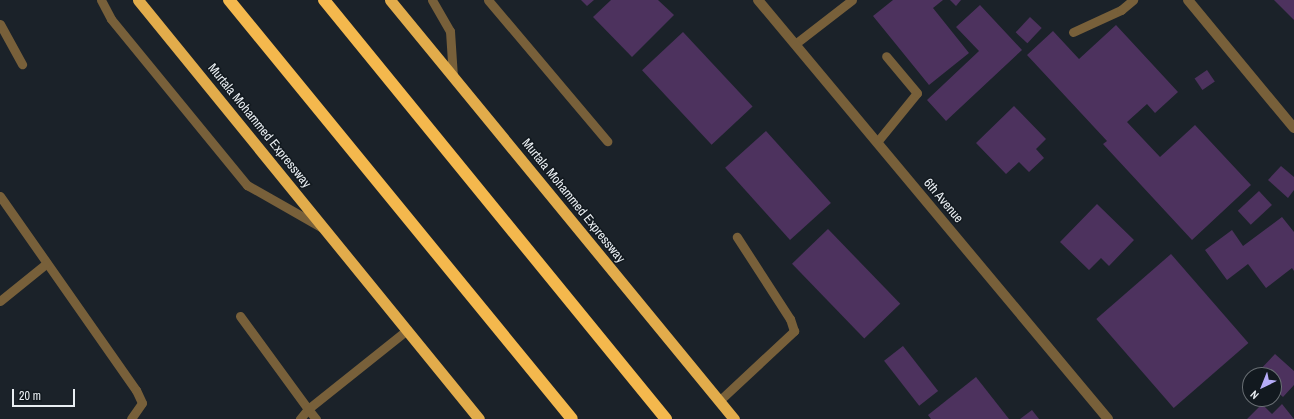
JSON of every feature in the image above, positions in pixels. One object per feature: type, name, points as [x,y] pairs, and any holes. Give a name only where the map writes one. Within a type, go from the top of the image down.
[{"type":"highway","name":"Murtala Mohammed Expressway","points":[[138,0],[479,419]]},
{"type":"highway","points":[[229,0],[572,419]]},
{"type":"highway","points":[[324,0],[666,419]]},
{"type":"highway","name":"Murtala Mohammed Expressway","points":[[390,0],[734,419]]},
{"type":"street","name":"6th Avenue","points":[[758,0],[1108,419]]},
{"type":"street","points":[[1188,0],[1294,128]]},
{"type":"lane","points":[[101,0],[111,20],[247,185],[324,229]]},
{"type":"lane","points":[[432,0],[450,31],[453,77]]},
{"type":"lane","points":[[488,0],[608,141]]},
{"type":"lane","points":[[795,44],[842,3],[852,0]]},
{"type":"lane","points":[[1073,32],[1121,10],[1133,0]]},
{"type":"lane","points":[[0,24],[22,64]]},
{"type":"lane","points":[[877,142],[917,93],[886,56]]},
{"type":"lane","points":[[0,196],[136,390],[142,403],[131,419]]},
{"type":"lane","points":[[719,401],[794,331],[790,319],[737,237]]},
{"type":"lane","points":[[0,301],[47,263]]},
{"type":"lane","points":[[240,316],[316,419]]},
{"type":"lane","points":[[300,419],[308,410],[407,330]]},
{"type":"building","points":[[581,0],[594,0],[587,6]]},
{"type":"building","points":[[611,0],[658,0],[674,15],[632,57],[593,17]]},
{"type":"building","points":[[893,0],[943,0],[933,8],[969,53],[929,85],[873,16]]},
{"type":"building","points":[[950,0],[961,0],[956,6]]},
{"type":"building","points":[[1274,0],[1294,0],[1294,20]]},
{"type":"building","points":[[980,5],[1022,50],[946,121],[927,100],[979,51],[956,27]]},
{"type":"building","points":[[1030,17],[1042,28],[1027,43],[1016,32]]},
{"type":"building","points":[[1116,25],[1178,92],[1155,113],[1147,104],[1127,122],[1160,157],[1195,125],[1251,185],[1192,240],[1103,144],[1107,141],[1027,55],[1053,31],[1079,59]]},
{"type":"building","points":[[683,32],[753,107],[712,145],[642,70]]},
{"type":"building","points":[[1207,70],[1215,82],[1202,90],[1195,78]]},
{"type":"building","points":[[1014,106],[1046,139],[1036,149],[1044,158],[1029,172],[1019,162],[1006,174],[976,143]]},
{"type":"building","points":[[766,131],[831,203],[790,240],[725,168]]},
{"type":"building","points":[[1281,166],[1294,177],[1294,190],[1288,198],[1268,180]]},
{"type":"building","points":[[1259,191],[1272,205],[1251,225],[1238,211]]},
{"type":"building","points":[[1097,204],[1134,240],[1109,266],[1101,258],[1089,270],[1060,242]]},
{"type":"building","points":[[1282,217],[1294,232],[1294,271],[1292,268],[1266,288],[1248,264],[1227,280],[1205,250],[1232,230],[1243,246]]},
{"type":"building","points":[[828,229],[900,304],[864,339],[792,264]]},
{"type":"building","points":[[1171,254],[1248,343],[1174,408],[1096,319]]},
{"type":"building","points":[[903,346],[938,391],[919,406],[884,361]]},
{"type":"building","points":[[1275,354],[1294,371],[1294,385],[1283,397],[1282,367],[1263,367]]},
{"type":"building","points":[[976,377],[1009,419],[931,419],[928,415]]},
{"type":"building","points":[[1282,404],[1294,419],[1247,419],[1259,407],[1265,407],[1272,414],[1279,407],[1282,407]]},
{"type":"building","points":[[1032,410],[1039,419],[1020,419]]}]
